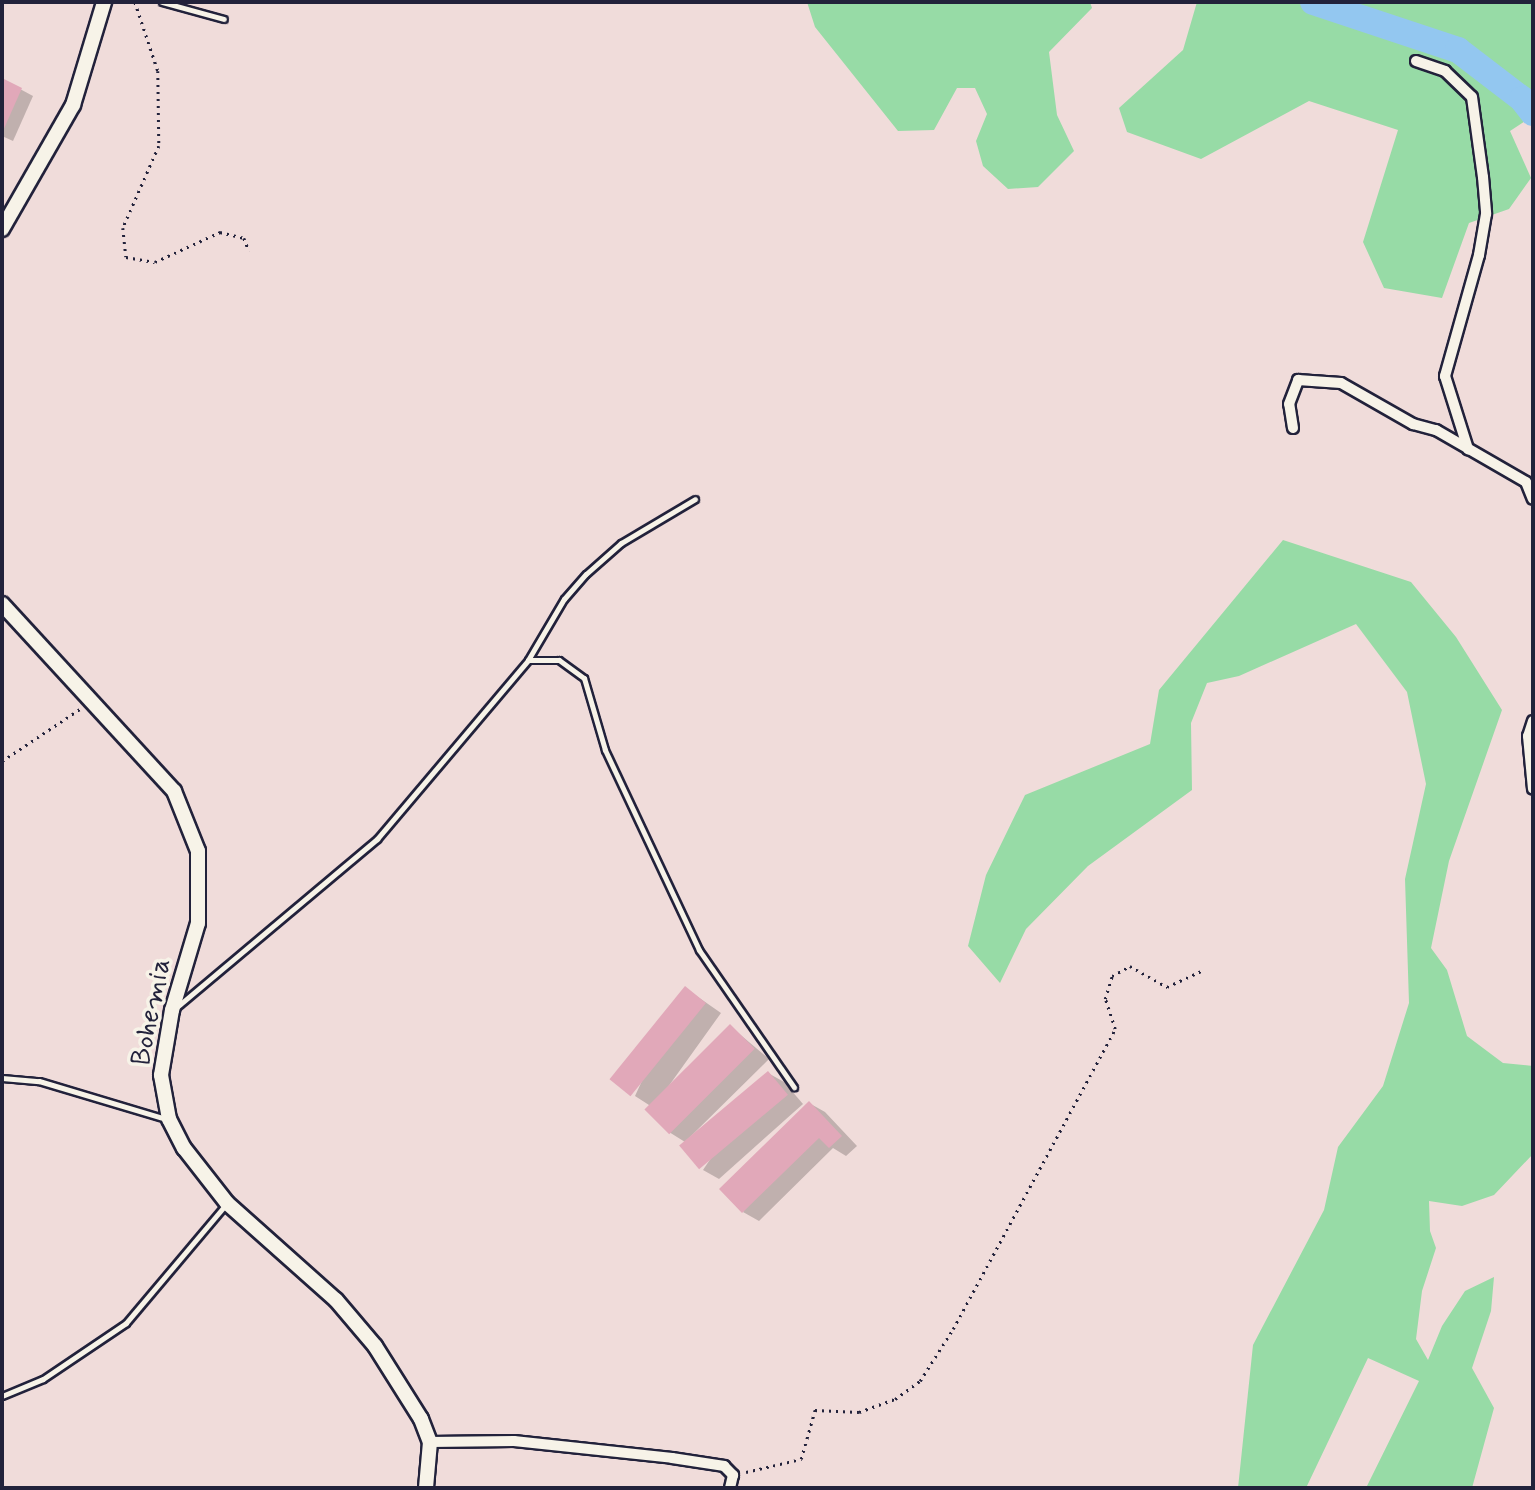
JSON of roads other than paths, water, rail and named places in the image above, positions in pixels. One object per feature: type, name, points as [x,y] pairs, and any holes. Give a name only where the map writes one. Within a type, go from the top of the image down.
[{"type":"street","points":[[2,229],[74,106],[104,2]]},
{"type":"street","points":[[1416,61],[1446,71],[1472,97],[1481,164],[1486,214],[1479,256],[1445,376],[1468,449]]},
{"type":"street","points":[[1293,428],[1291,390],[1298,380],[1317,378],[1354,388],[1413,424],[1437,429],[1525,482],[1533,499]]},
{"type":"street","name":"Bohemia","points":[[2,604],[93,700],[174,792],[198,851],[198,923],[172,1010],[162,1075],[169,1119],[184,1148],[227,1203],[355,1320],[421,1419],[430,1442],[426,1488]]},
{"type":"street","points":[[1533,721],[1528,736],[1533,789]]},
{"type":"street","points":[[430,1442],[514,1441],[672,1458],[724,1466],[733,1475],[730,1488]]},
{"type":"lane","points":[[162,2],[224,19]]},
{"type":"lane","points":[[172,1010],[377,839],[528,660],[564,598],[586,574],[621,543],[695,499]]},
{"type":"lane","points":[[528,660],[559,660],[584,678],[606,750],[699,950],[794,1087]]},
{"type":"lane","points":[[2,1078],[39,1082],[169,1119]]},
{"type":"lane","points":[[2,1396],[43,1379],[126,1323],[227,1203]]},
{"type":"waterway","points":[[1313,2],[1458,50],[1522,99],[1533,113]]}]
